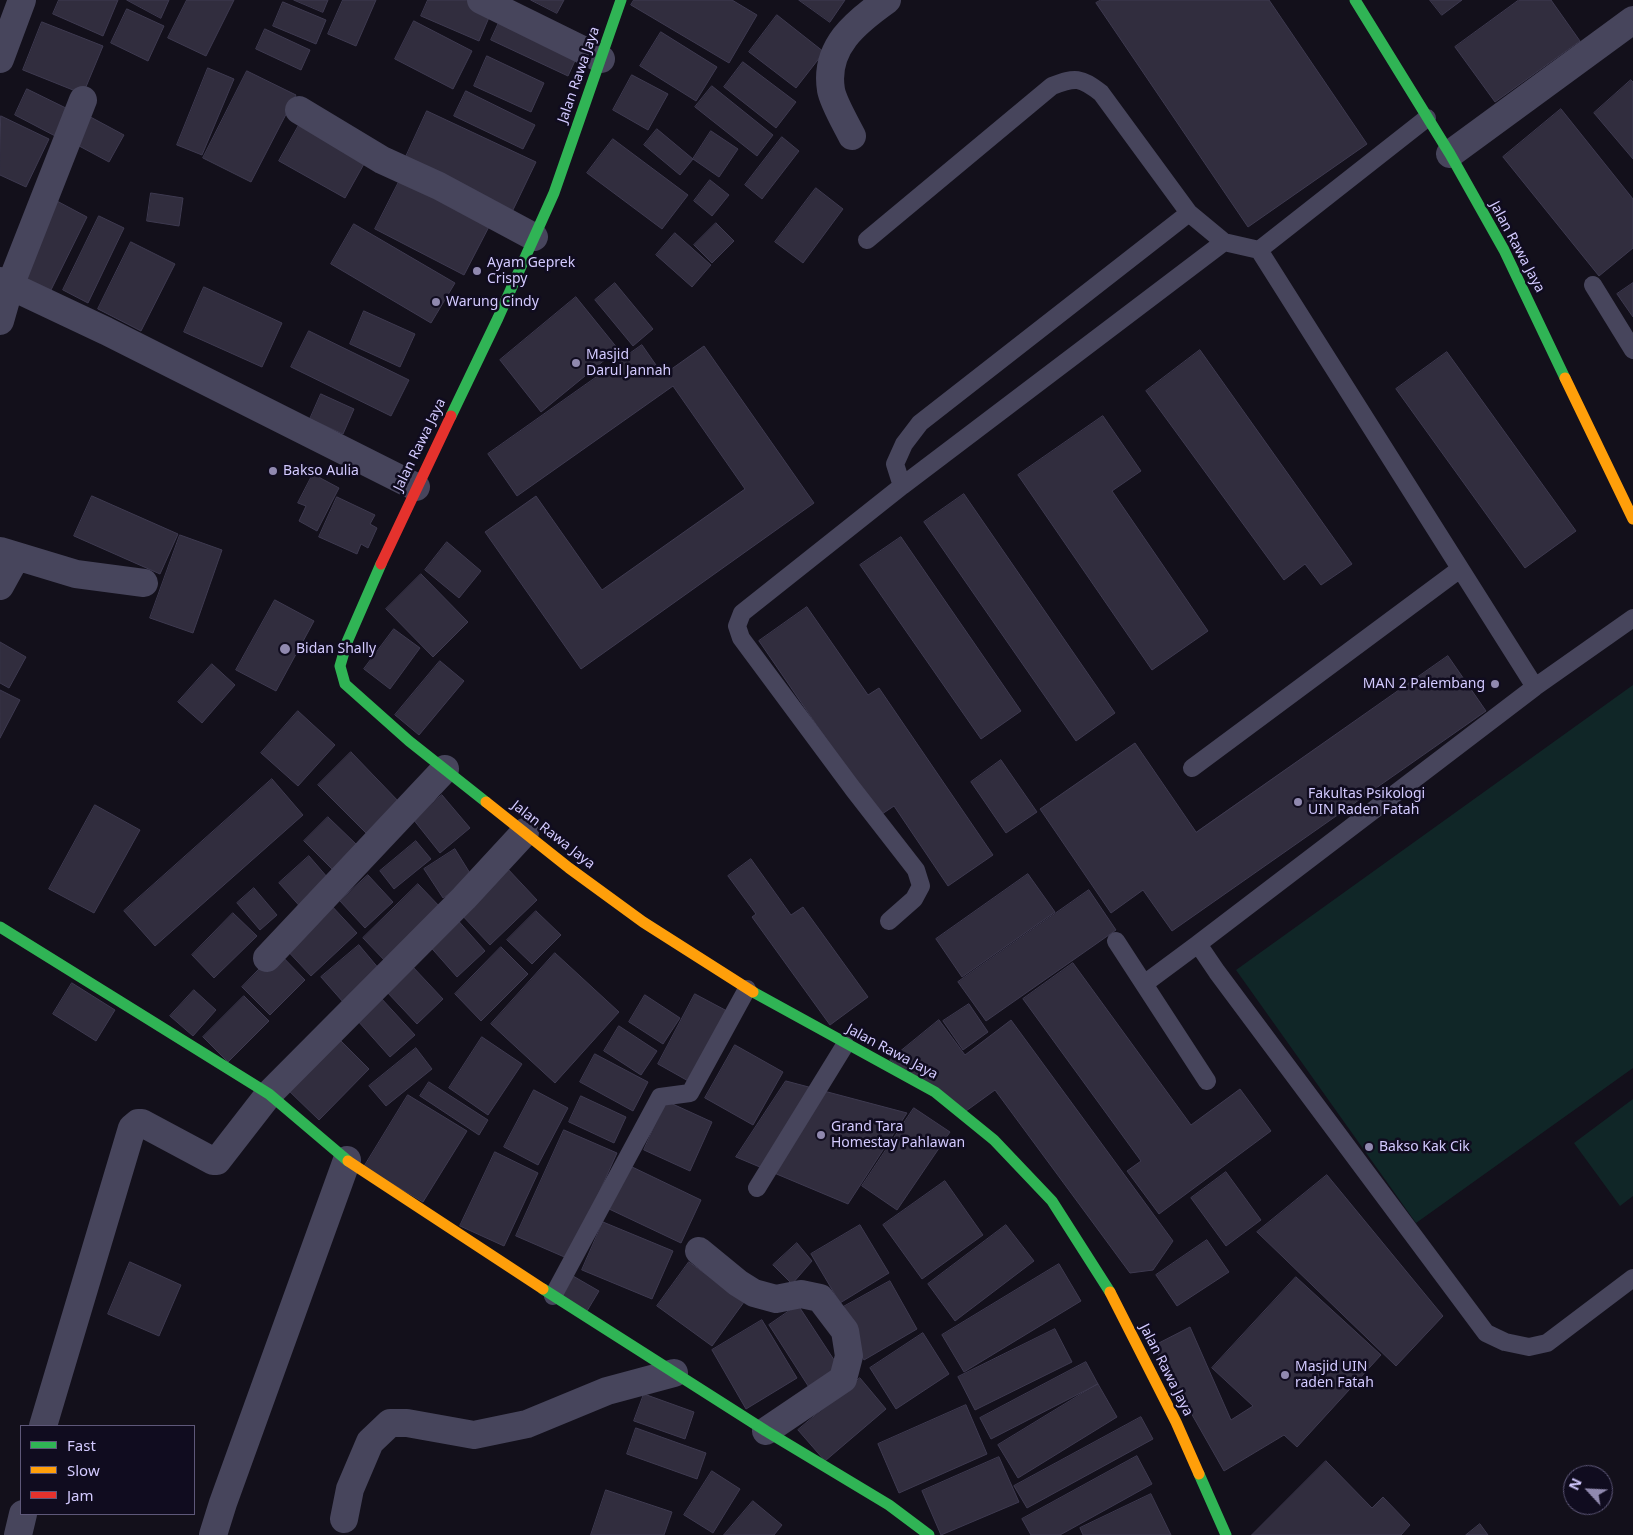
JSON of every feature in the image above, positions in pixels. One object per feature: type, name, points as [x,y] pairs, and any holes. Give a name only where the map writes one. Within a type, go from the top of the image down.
[{"type":"street","points":[[0,59],[22,0]]},
{"type":"street","points":[[481,0],[601,59]]},
{"type":"street","name":"Jalan Rawa Jaya","points":[[621,0],[554,193],[498,318],[416,487],[347,642],[340,666],[345,684],[403,736],[569,868],[644,922],[747,989],[845,1045],[935,1092],[994,1140],[1052,1201],[1108,1288],[1176,1422],[1226,1535]]},
{"type":"street","points":[[852,136],[831,91],[830,65],[839,43],[855,25],[887,0]]},
{"type":"street","name":"Jalan Rawa Jaya","points":[[1355,0],[1450,154],[1504,250],[1633,518]]},
{"type":"street","points":[[1450,154],[1633,20]]},
{"type":"street","points":[[0,321],[5,284],[83,100]]},
{"type":"street","points":[[300,110],[382,160],[439,186],[534,237]]},
{"type":"street","points":[[5,284],[106,331],[416,487]]},
{"type":"street","points":[[0,586],[8,554],[76,574],[144,583]]},
{"type":"street","points":[[267,958],[445,769]]},
{"type":"street","points":[[44,1425],[132,1128],[138,1123],[142,1123],[213,1161],[217,1161],[269,1094],[464,898],[524,832]]},
{"type":"street","points":[[0,926],[269,1094],[347,1160],[553,1296],[766,1431],[889,1505],[929,1535]]},
{"type":"street","points":[[213,1535],[347,1160]]},
{"type":"street","points":[[698,1251],[738,1283],[754,1293],[776,1299],[801,1294],[820,1298],[845,1331],[849,1356],[843,1379],[766,1431]]},
{"type":"street","points":[[344,1519],[350,1489],[370,1442],[390,1423],[407,1423],[474,1435],[526,1424],[607,1391],[674,1373]]},
{"type":"street","points":[[18,1535],[23,1515]]},
{"type":"lane","points":[[867,240],[1052,86],[1071,79],[1086,82],[1101,93],[1189,212],[1224,242],[1259,250],[1535,687]]},
{"type":"lane","points":[[1259,250],[1427,118]]},
{"type":"lane","points":[[902,486],[895,464],[904,444],[920,423],[1189,212]]},
{"type":"lane","points":[[889,921],[914,899],[921,886],[916,870],[853,789],[741,638],[737,626],[742,613],[902,486],[1224,242]]},
{"type":"lane","points":[[1593,285],[1633,350]]},
{"type":"lane","points":[[1192,768],[1460,569]]},
{"type":"lane","points":[[1144,984],[1535,687],[1633,618]]},
{"type":"lane","points":[[1116,941],[1207,1081]]},
{"type":"lane","points":[[1198,944],[1486,1333],[1506,1342],[1528,1347],[1548,1343],[1633,1278]]},
{"type":"lane","points":[[553,1296],[660,1097],[690,1093],[747,989]]},
{"type":"lane","points":[[757,1188],[845,1045]]},
{"type":"green space","points":[[1633,685],[1633,1068],[1416,1223],[1236,970]]},
{"type":"green space","points":[[1633,1099],[1633,1196],[1620,1206],[1574,1143]]},
{"type":"building","points":[[59,0],[118,0],[103,36],[53,14]]},
{"type":"building","points":[[127,0],[169,0],[161,18]]},
{"type":"building","points":[[187,0],[234,0],[206,56],[168,38]]},
{"type":"building","points":[[294,0],[328,0],[323,12]]},
{"type":"building","points":[[343,0],[376,0],[356,46],[328,34]]},
{"type":"building","points":[[428,0],[474,0],[493,8],[479,41],[421,16]]},
{"type":"building","points":[[531,0],[564,0],[557,13]]},
{"type":"building","points":[[634,0],[732,0],[757,15],[729,63],[631,5]]},
{"type":"building","points":[[799,0],[845,0],[830,22]]},
{"type":"building","points":[[1101,0],[1269,0],[1367,144],[1248,227],[1096,3]]},
{"type":"building","points":[[1430,0],[1462,0],[1442,15]]},
{"type":"building","points":[[1519,0],[1551,0],[1580,41],[1495,102],[1455,47]]},
{"type":"building","points":[[283,2],[326,20],[316,44],[273,26]]},
{"type":"building","points":[[127,9],[164,26],[148,61],[111,43]]},
{"type":"building","points":[[777,15],[824,52],[796,88],[749,52]]},
{"type":"building","points":[[502,16],[579,52],[568,76],[491,40]]},
{"type":"building","points":[[414,21],[472,51],[453,89],[395,59]]},
{"type":"building","points":[[42,22],[103,46],[83,94],[23,70]]},
{"type":"building","points":[[265,29],[310,50],[301,70],[256,49]]},
{"type":"building","points":[[661,32],[717,67],[696,101],[640,66]]},
{"type":"building","points":[[487,56],[544,83],[531,112],[474,86]]},
{"type":"building","points":[[743,62],[796,102],[776,128],[724,87]]},
{"type":"building","points":[[208,68],[234,79],[202,155],[177,145]]},
{"type":"building","points":[[247,71],[296,95],[251,182],[203,158]]},
{"type":"building","points":[[632,75],[668,94],[648,130],[613,110]]},
{"type":"building","points":[[1631,80],[1633,82],[1633,159],[1594,113]]},
{"type":"building","points":[[712,86],[773,135],[757,156],[695,107]]},
{"type":"building","points":[[27,89],[72,111],[59,138],[15,115]]},
{"type":"building","points":[[466,91],[535,125],[523,149],[454,116]]},
{"type":"building","points":[[1561,109],[1633,199],[1633,248],[1599,276],[1503,157]]},
{"type":"building","points":[[427,111],[536,162],[512,212],[404,161]]},
{"type":"building","points":[[83,113],[124,135],[109,162],[68,140]]},
{"type":"building","points":[[1,116],[49,139],[26,187],[0,175]]},
{"type":"building","points":[[303,118],[369,155],[345,198],[279,161]]},
{"type":"building","points":[[657,129],[693,159],[680,175],[644,145]]},
{"type":"building","points":[[711,131],[738,149],[719,177],[693,159]]},
{"type":"building","points":[[782,137],[799,151],[762,199],[745,185]]},
{"type":"building","points":[[613,139],[688,195],[662,229],[587,173]]},
{"type":"building","points":[[403,174],[493,219],[464,275],[375,229]]},
{"type":"building","points":[[710,180],[729,195],[712,216],[694,201]]},
{"type":"building","points":[[816,188],[843,209],[803,263],[775,242]]},
{"type":"building","points":[[151,193],[183,198],[179,226],[147,221]]},
{"type":"building","points":[[55,200],[87,217],[50,292],[18,276]]},
{"type":"building","points":[[99,216],[124,228],[88,303],[63,290]]},
{"type":"building","points":[[716,223],[734,241],[712,263],[694,245]]},
{"type":"building","points":[[354,224],[455,283],[431,323],[331,264]]},
{"type":"building","points":[[675,233],[711,265],[692,287],[656,255]]},
{"type":"building","points":[[131,242],[175,264],[141,331],[98,309]]},
{"type":"building","points":[[615,283],[653,329],[633,346],[595,300]]},
{"type":"building","points":[[1633,283],[1633,317],[1617,294]]},
{"type":"building","points":[[204,287],[282,323],[262,367],[184,332]]},
{"type":"building","points":[[576,297],[618,349],[541,412],[500,360]]},
{"type":"building","points":[[364,311],[415,334],[400,367],[350,344]]},
{"type":"building","points":[[309,331],[409,380],[391,416],[291,367]]},
{"type":"building","points":[[642,345],[663,375],[704,346],[814,503],[581,669],[485,532],[536,496],[602,590],[745,489],[673,386],[517,496],[488,454]]},
{"type":"building","points":[[1200,350],[1352,564],[1321,585],[1305,564],[1284,580],[1146,391]]},
{"type":"building","points":[[1447,352],[1576,531],[1525,568],[1396,389]]},
{"type":"building","points":[[321,394],[354,409],[343,434],[310,419]]},
{"type":"building","points":[[1103,416],[1141,471],[1112,491],[1208,631],[1152,670],[1018,475]]},
{"type":"building","points":[[313,474],[339,488],[317,531],[299,521],[306,506],[298,503]]},
{"type":"building","points":[[964,494],[1115,713],[1076,741],[924,522]]},
{"type":"building","points":[[92,496],[178,534],[160,574],[74,536]]},
{"type":"building","points":[[337,497],[375,515],[370,524],[377,528],[368,548],[361,544],[357,554],[319,537]]},
{"type":"building","points":[[180,535],[222,550],[193,633],[150,618]]},
{"type":"building","points":[[901,537],[1021,711],[981,739],[860,565]]},
{"type":"building","points":[[447,542],[481,571],[459,598],[425,570]]},
{"type":"building","points":[[421,574],[468,622],[433,657],[386,609]]},
{"type":"building","points":[[275,600],[314,621],[276,691],[236,670]]},
{"type":"building","points":[[807,607],[868,695],[879,688],[993,855],[948,886],[894,806],[879,816],[759,641]]},
{"type":"building","points":[[394,629],[420,648],[390,689],[364,669]]},
{"type":"building","points":[[0,642],[26,657],[9,688],[0,683]]},
{"type":"building","points":[[1448,656],[1486,711],[1172,931],[1143,890],[1111,913],[1040,809],[1135,743],[1196,832]]},
{"type":"building","points":[[440,661],[464,681],[419,735],[395,715]]},
{"type":"building","points":[[212,664],[235,685],[202,723],[178,702]]},
{"type":"building","points":[[0,690],[20,700],[0,738]]},
{"type":"building","points":[[298,711],[335,745],[298,786],[261,753]]},
{"type":"building","points":[[351,752],[401,804],[369,836],[318,785]]},
{"type":"building","points":[[1001,760],[1037,812],[1006,833],[971,782]]},
{"type":"building","points":[[272,779],[303,815],[155,946],[124,911]]},
{"type":"building","points":[[442,795],[470,828],[440,853],[413,819]]},
{"type":"building","points":[[95,805],[140,830],[94,913],[49,889]]},
{"type":"building","points":[[328,817],[357,845],[333,870],[304,841]]},
{"type":"building","points":[[416,841],[431,859],[394,889],[380,871]]},
{"type":"building","points":[[455,849],[473,878],[443,898],[424,869]]},
{"type":"building","points":[[309,856],[334,885],[304,911],[279,883]]},
{"type":"building","points":[[751,859],[791,915],[803,907],[868,997],[830,1025],[752,917],[756,914],[728,876]]},
{"type":"building","points":[[506,867],[537,900],[490,945],[459,912]]},
{"type":"building","points":[[1028,874],[1055,912],[962,977],[936,939]]},
{"type":"building","points":[[368,875],[393,902],[365,928],[340,901]]},
{"type":"building","points":[[418,884],[442,909],[387,963],[363,938]]},
{"type":"building","points":[[254,888],[277,915],[260,930],[237,903]]},
{"type":"building","points":[[1089,890],[1116,930],[986,1021],[958,982]]},
{"type":"building","points":[[329,903],[357,933],[311,976],[283,946]]},
{"type":"building","points":[[536,911],[561,935],[532,964],[507,940]]},
{"type":"building","points":[[233,913],[257,936],[214,978],[192,955]]},
{"type":"building","points":[[455,917],[485,951],[457,977],[427,943]]},
{"type":"building","points":[[359,945],[380,970],[343,1002],[321,977]]},
{"type":"building","points":[[501,947],[528,974],[481,1021],[455,994]]},
{"type":"building","points":[[277,951],[305,980],[270,1015],[242,987]]},
{"type":"building","points":[[555,953],[619,1012],[555,1083],[491,1024]]},
{"type":"building","points":[[1073,963],[1191,1125],[1240,1089],[1271,1131],[1159,1214],[1127,1171],[1141,1161],[1023,999]]},
{"type":"building","points":[[412,966],[443,999],[417,1024],[386,991]]},
{"type":"building","points":[[72,983],[115,1010],[96,1041],[53,1014]]},
{"type":"building","points":[[194,990],[216,1010],[193,1036],[170,1016]]},
{"type":"building","points":[[695,994],[727,1011],[690,1082],[658,1064]]},
{"type":"building","points":[[645,995],[680,1018],[663,1044],[629,1022]]},
{"type":"building","points":[[244,996],[269,1021],[228,1062],[203,1037]]},
{"type":"building","points":[[381,998],[415,1035],[390,1057],[357,1020]]},
{"type":"building","points":[[969,1004],[988,1032],[963,1050],[943,1021]]},
{"type":"building","points":[[939,1020],[965,1055],[1011,1020],[1173,1241],[1153,1270],[1130,1273],[995,1090],[966,1111],[890,1060]]},
{"type":"building","points":[[619,1026],[657,1051],[641,1075],[604,1051]]},
{"type":"building","points":[[482,1037],[522,1064],[488,1115],[449,1088]]},
{"type":"building","points":[[338,1038],[369,1069],[319,1120],[287,1089]]},
{"type":"building","points":[[735,1045],[783,1072],[753,1125],[705,1098]]},
{"type":"building","points":[[416,1048],[432,1069],[386,1106],[369,1086]]},
{"type":"building","points":[[595,1054],[648,1082],[633,1111],[580,1082]]},
{"type":"building","name":"Grand Tara Homestay Pahlawan","points":[[786,1081],[907,1113],[848,1204],[736,1157]]},
{"type":"building","points":[[429,1082],[488,1120],[479,1135],[420,1096]]},
{"type":"building","points":[[534,1090],[568,1108],[538,1165],[504,1147]]},
{"type":"building","points":[[408,1095],[467,1131],[423,1202],[364,1167]]},
{"type":"building","points":[[581,1096],[626,1117],[614,1143],[569,1122]]},
{"type":"building","points":[[666,1101],[712,1122],[690,1171],[644,1150]]},
{"type":"building","points":[[914,1108],[950,1132],[897,1210],[862,1186]]},
{"type":"building","points":[[564,1130],[617,1153],[569,1259],[516,1236]]},
{"type":"building","points":[[495,1152],[538,1173],[504,1246],[460,1226]]},
{"type":"building","points":[[628,1165],[701,1200],[681,1243],[607,1208]]},
{"type":"building","points":[[1226,1172],[1261,1220],[1226,1246],[1191,1198]]},
{"type":"building","points":[[1327,1175],[1443,1316],[1396,1366],[1257,1232]]},
{"type":"building","points":[[945,1181],[983,1235],[922,1279],[883,1225]]},
{"type":"building","points":[[603,1222],[673,1251],[652,1299],[582,1270]]},
{"type":"building","points":[[860,1225],[889,1273],[840,1303],[811,1254]]},
{"type":"building","points":[[1006,1225],[1034,1261],[955,1321],[928,1284]]},
{"type":"building","points":[[1207,1240],[1229,1272],[1177,1306],[1156,1275]]},
{"type":"building","points":[[797,1243],[812,1261],[792,1284],[773,1265]]},
{"type":"building","points":[[130,1262],[181,1285],[159,1336],[108,1314]]},
{"type":"building","points":[[689,1262],[744,1302],[712,1346],[657,1306]]},
{"type":"building","points":[[1059,1264],[1081,1301],[964,1372],[942,1335]]},
{"type":"building","points":[[573,1276],[599,1291],[587,1311],[561,1296]]},
{"type":"building","points":[[1296,1277],[1381,1355],[1297,1447],[1284,1435],[1224,1471],[1153,1346],[1190,1327],[1231,1420],[1253,1406],[1212,1368]]},
{"type":"building","points":[[890,1281],[917,1329],[864,1360],[836,1311]]},
{"type":"building","points":[[798,1305],[842,1372],[812,1392],[769,1325]]},
{"type":"building","points":[[762,1320],[797,1378],[746,1409],[712,1350]]},
{"type":"building","points":[[1055,1329],[1072,1362],[975,1410],[958,1377]]},
{"type":"building","points":[[923,1333],[949,1374],[896,1409],[870,1368]]},
{"type":"building","points":[[1086,1362],[1098,1384],[991,1439],[980,1418]]},
{"type":"building","points":[[860,1378],[886,1409],[825,1461],[798,1430]]},
{"type":"building","points":[[1098,1384],[1117,1417],[1018,1478],[998,1445]]},
{"type":"building","points":[[644,1394],[694,1412],[685,1439],[634,1421]]},
{"type":"building","points":[[966,1405],[987,1454],[899,1493],[878,1444]]},
{"type":"building","points":[[1141,1417],[1153,1439],[1027,1508],[1014,1486]]},
{"type":"building","points":[[636,1428],[706,1453],[697,1479],[627,1454]]},
{"type":"building","points":[[1137,1456],[1152,1484],[1060,1535],[1031,1535],[1022,1519]]},
{"type":"building","points":[[999,1457],[1019,1502],[941,1535],[922,1491]]},
{"type":"building","points":[[1326,1461],[1372,1508],[1383,1497],[1410,1525],[1401,1535],[1252,1535]]},
{"type":"building","points":[[712,1471],[740,1489],[713,1533],[684,1515]]},
{"type":"building","points":[[606,1490],[672,1512],[664,1535],[591,1535]]},
{"type":"building","points":[[1151,1494],[1171,1535],[1083,1535],[1080,1528]]},
{"type":"building","points":[[753,1501],[782,1525],[774,1535],[724,1535]]},
{"type":"building","points":[[1480,1524],[1488,1535],[1466,1535]]},
{"type":"traffic: fast","points":[[451,416],[498,318],[554,193],[621,0]]},
{"type":"traffic: fast","points":[[1355,0],[1450,154],[1504,250],[1565,378]]},
{"type":"traffic: fast","points":[[381,564],[347,642],[340,666],[345,684],[409,741],[486,802]]},
{"type":"traffic: fast","points":[[0,927],[269,1094],[348,1161]]},
{"type":"traffic: fast","points":[[753,992],[935,1092],[994,1140],[1052,1201],[1110,1292]]},
{"type":"traffic: fast","points":[[543,1289],[766,1431],[889,1505],[929,1535]]},
{"type":"traffic: fast","points":[[1199,1474],[1226,1535]]},
{"type":"traffic: slow","points":[[1565,378],[1633,519]]},
{"type":"traffic: slow","points":[[486,802],[569,868],[643,922],[753,992]]},
{"type":"traffic: slow","points":[[348,1161],[543,1289]]},
{"type":"traffic: slow","points":[[1110,1292],[1176,1422],[1199,1474]]},
{"type":"traffic: jam","points":[[381,564],[451,416]]},
{"type":"place","name":"Ayam Geprek Crispy","points":[[477,271]]},
{"type":"place","name":"Warung Cindy","points":[[436,302]]},
{"type":"place","name":"Masjid Darul Jannah","points":[[576,363]]},
{"type":"place","name":"Bakso Aulia","points":[[273,471]]},
{"type":"place","name":"Bidan Shally","points":[[285,649]]},
{"type":"place","name":"MAN 2 Palembang","points":[[1495,684]]},
{"type":"place","name":"Fakultas Psikologi UIN Raden Fatah","points":[[1298,802]]},
{"type":"place","name":"Grand Tara Homestay Pahlawan","points":[[821,1135]]},
{"type":"place","name":"Bakso Kak Cik","points":[[1369,1147]]},
{"type":"place","name":"Masjid UIN raden Fatah","points":[[1285,1375]]}]
